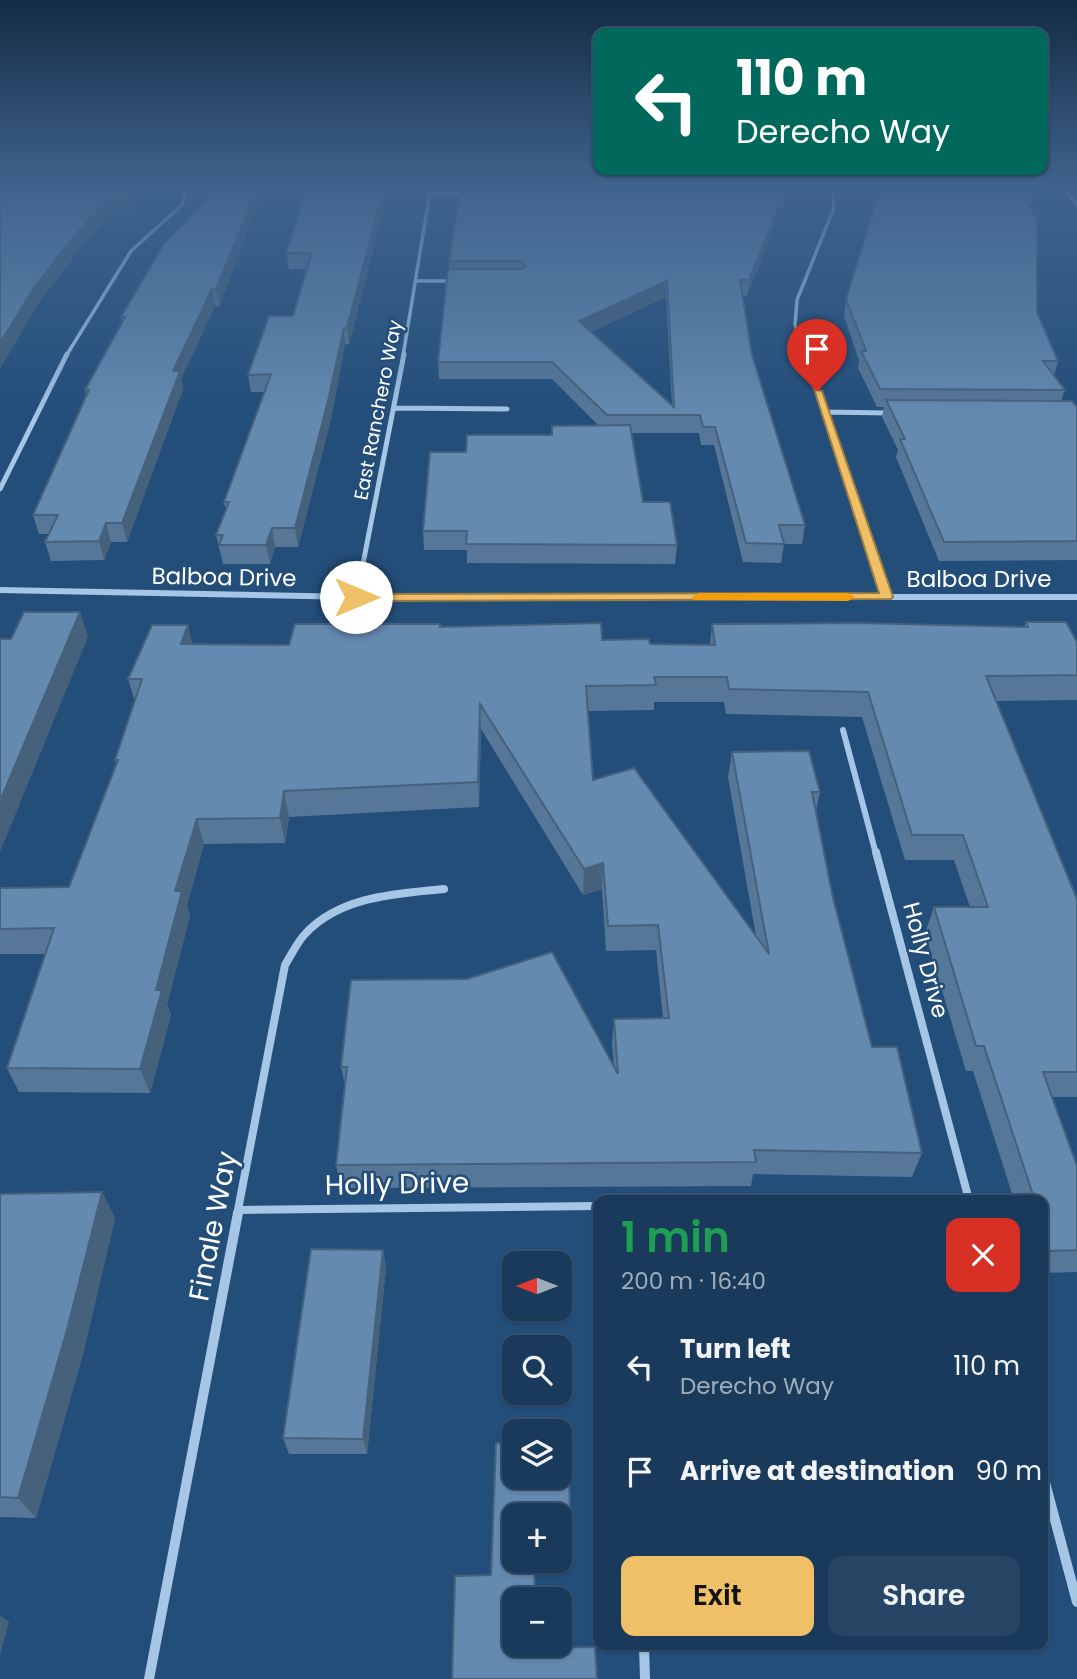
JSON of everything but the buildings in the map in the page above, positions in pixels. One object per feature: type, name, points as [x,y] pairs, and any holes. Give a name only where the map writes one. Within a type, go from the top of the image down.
[{"type":"street","points":[[0,489],[35,414],[77,337],[122,264]]},
{"type":"street","name":"East Ranchero Way","points":[[356,597],[395,408],[419,264]]},
{"type":"street","points":[[811,264],[797,300],[795,326],[887,597]]},
{"type":"street","points":[[416,281],[456,281]]},
{"type":"street","points":[[395,408],[507,409]]},
{"type":"street","points":[[824,412],[904,413]]},
{"type":"street","name":"Balboa Drive","points":[[0,590],[356,597],[1077,597]]},
{"type":"street","name":"Holly Drive","points":[[843,730],[968,1195]]},
{"type":"street","name":"Finale Way","points":[[149,1679],[285,965],[306,932],[343,906],[392,895],[444,889]]},
{"type":"street","name":"Holly Drive","points":[[239,1210],[593,1206]]},
{"type":"street","points":[[1048,1494],[1077,1602]]},
{"type":"street","points":[[643,1650],[645,1679]]},
{"type":"slow traffic","points":[[699,597],[848,597]]},
{"type":"route","points":[[356,597],[887,597],[817,391]]}]
